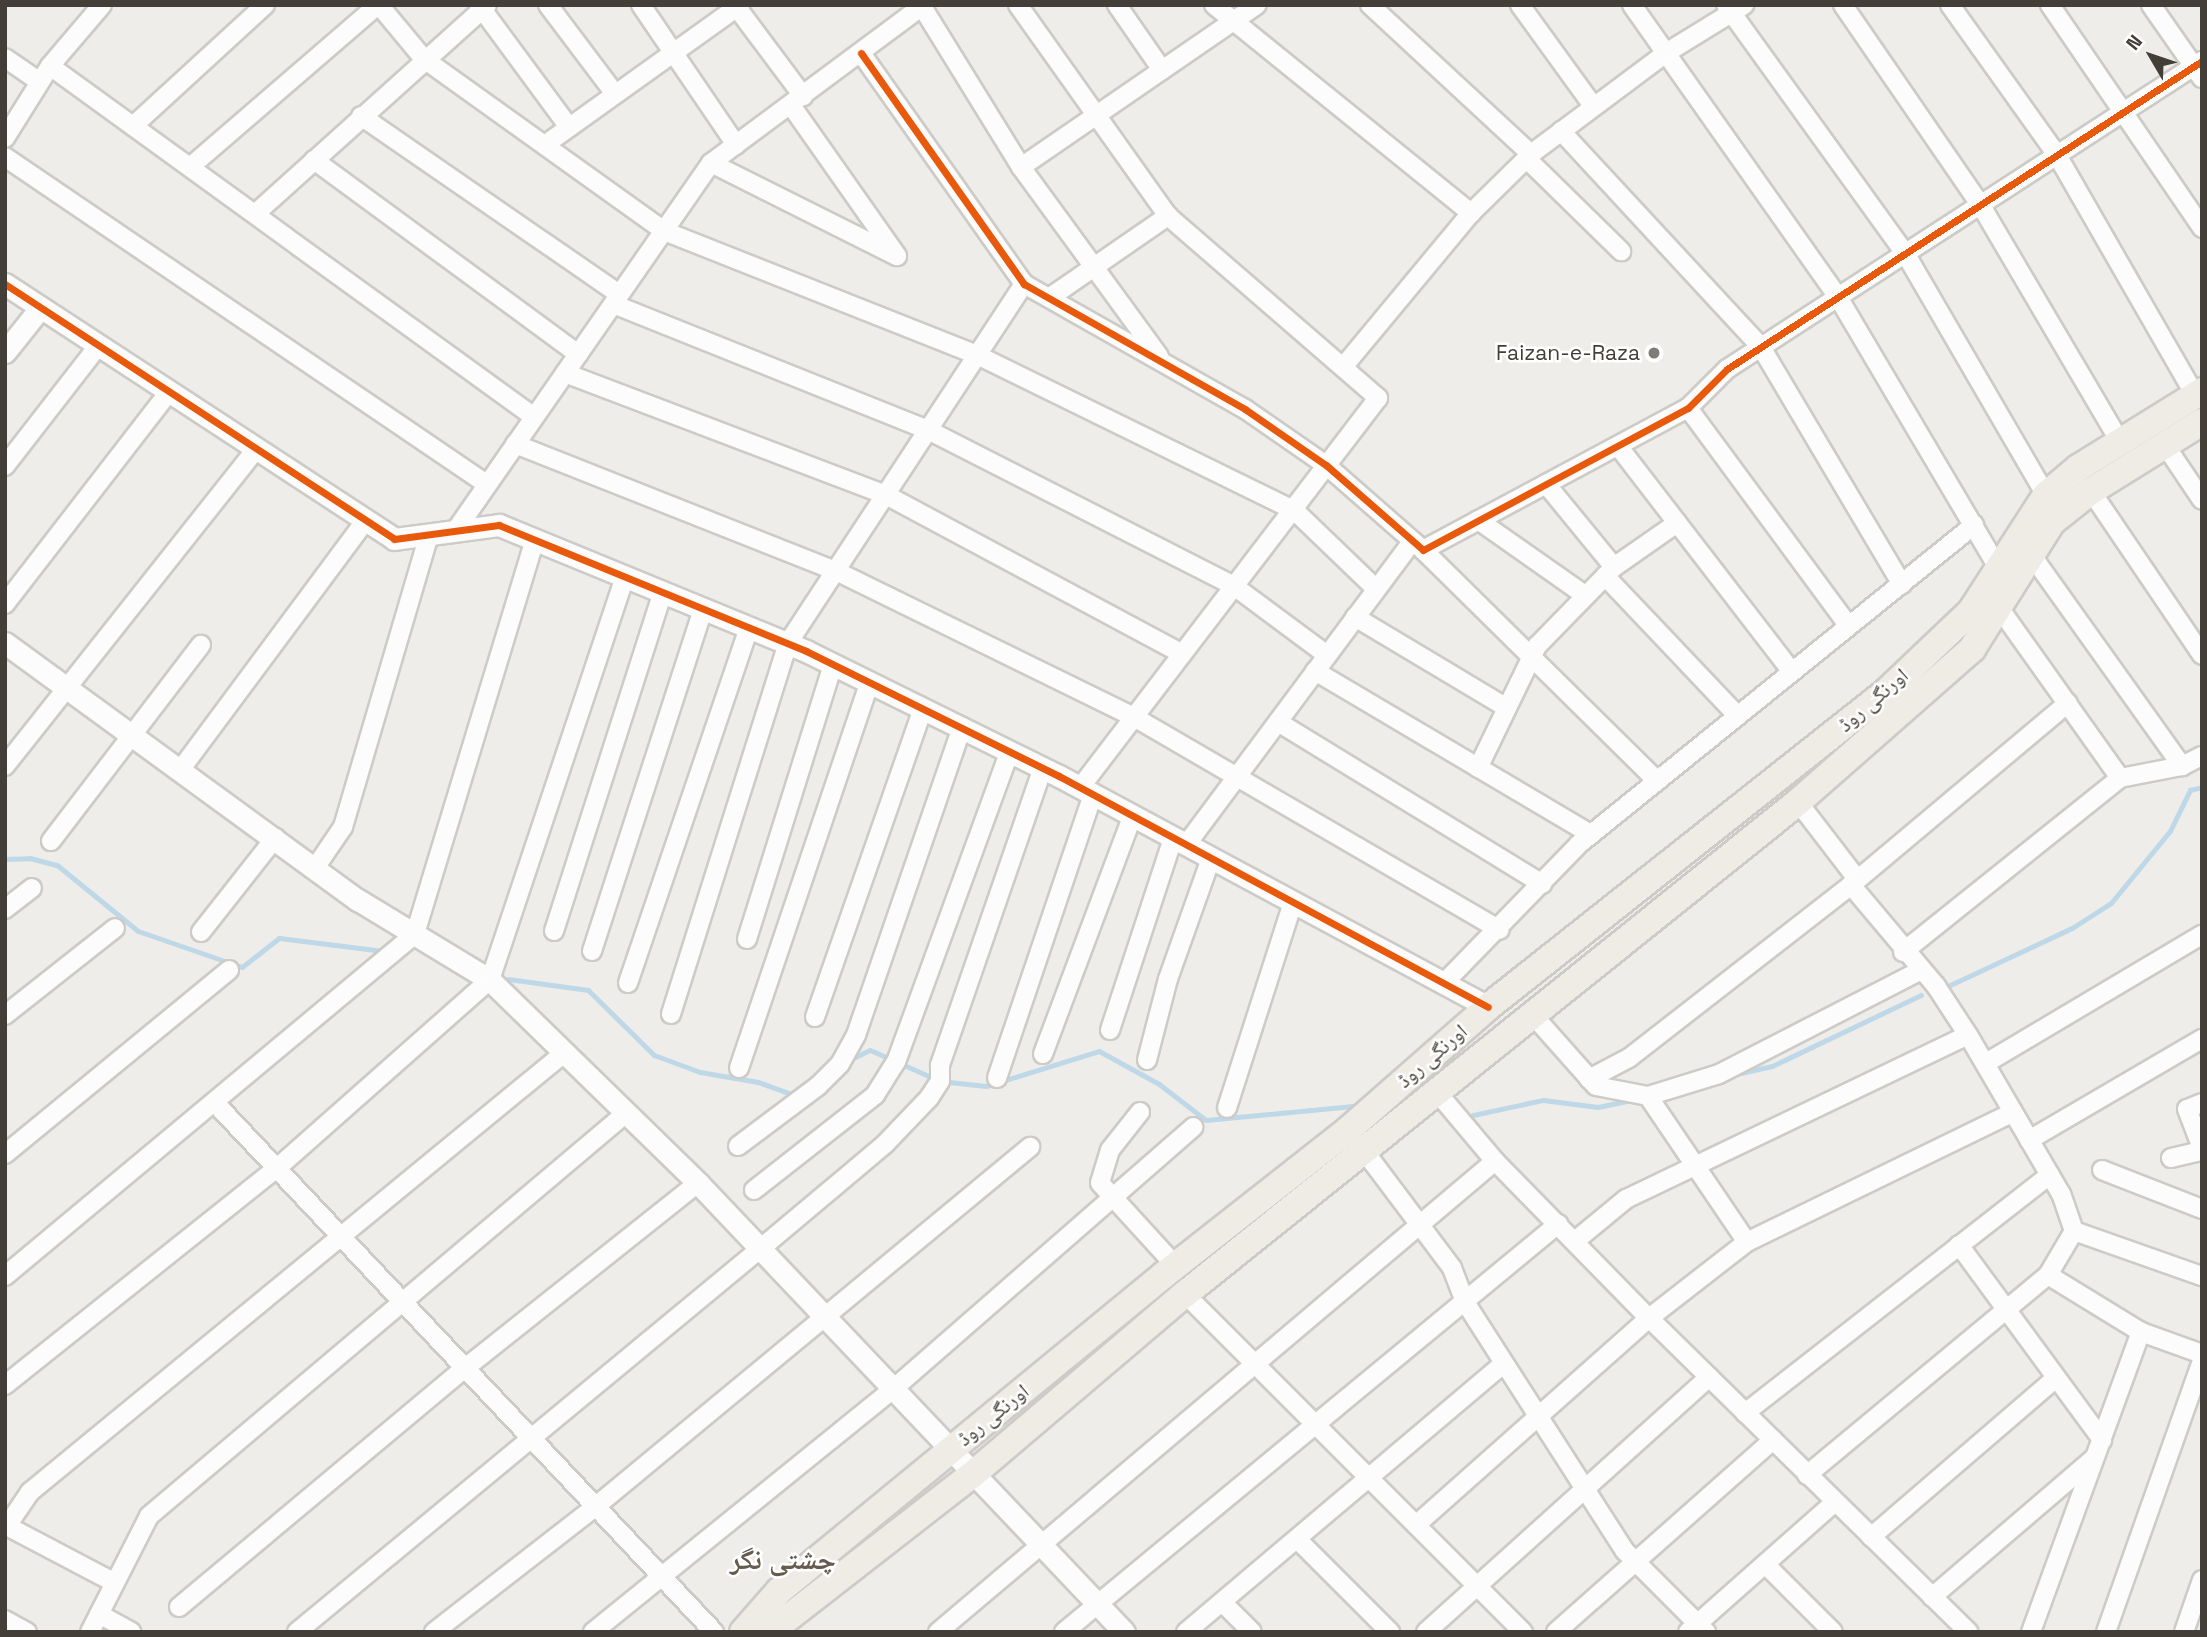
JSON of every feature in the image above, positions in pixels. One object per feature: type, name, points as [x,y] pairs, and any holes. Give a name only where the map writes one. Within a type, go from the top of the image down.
[{"type":"main road","name":"اورنگی روڈ","points":[[743,1632],[779,1591],[949,1450],[1175,1265],[1348,1130],[1489,1007],[1886,692],[1971,611],[2046,495],[2078,468],[2198,393]]},
{"type":"main road","name":"اورنگی روڈ","points":[[770,1632],[972,1475],[1185,1294],[1798,802],[1941,680],[1972,649],[2000,609],[2030,553],[2052,522],[2091,491],[2202,422]]},
{"type":"street","points":[[5,138],[50,66],[102,5]]},
{"type":"street","points":[[133,126],[265,5]]},
{"type":"street","points":[[190,167],[379,5],[424,59],[664,231],[977,355],[1294,510],[1376,589]]},
{"type":"street","points":[[548,5],[615,94]]},
{"type":"street","points":[[642,5],[736,145]]},
{"type":"street","points":[[996,1078],[1087,791],[1135,717],[1378,398],[1168,216],[1094,117],[1018,5]]},
{"type":"street","points":[[1116,5],[1162,70]]},
{"type":"street","points":[[1214,5],[1471,213]]},
{"type":"street","points":[[1021,167],[1257,5]]},
{"type":"street","points":[[1370,5],[1529,157],[1621,251]]},
{"type":"street","points":[[1520,5],[1593,106]]},
{"type":"street","points":[[1632,5],[1838,297],[1999,569]]},
{"type":"street","points":[[1843,5],[1980,204],[2120,442]]},
{"type":"street","points":[[1950,5],[2057,155],[2198,393]]},
{"type":"street","points":[[2050,5],[2125,110],[2202,228]]},
{"type":"street","points":[[1110,1030],[1180,841],[1237,777],[1376,589],[1418,546],[1478,520],[1688,408],[1727,369],[2125,110],[2199,69],[2151,5]]},
{"type":"street","points":[[546,144],[737,6],[897,256],[711,163]]},
{"type":"street","points":[[456,530],[485,484],[711,163],[922,6],[1021,167],[1163,362]]},
{"type":"street","points":[[255,214],[483,7],[569,128]]},
{"type":"street","points":[[1343,368],[1471,213],[1529,157],[1593,106],[1734,8],[1905,253],[2046,495]]},
{"type":"street","points":[[861,53],[1024,284],[1245,409],[1326,465],[1418,546],[1657,781]]},
{"type":"street","points":[[5,58],[40,82]]},
{"type":"street","points":[[50,66],[534,417]]},
{"type":"street","points":[[361,116],[616,299],[928,430],[1234,586],[1327,655]]},
{"type":"street","points":[[1561,131],[1761,347],[1902,584]]},
{"type":"street","points":[[5,157],[485,484]]},
{"type":"street","points":[[314,160],[578,354]]},
{"type":"street","points":[[1049,298],[1168,216]]},
{"type":"street","points":[[5,284],[394,540],[499,525],[788,643],[1043,768],[1489,1007]]},
{"type":"street","points":[[671,1014],[788,643],[1024,284]]},
{"type":"street","points":[[5,352],[40,308]]},
{"type":"street","points":[[5,466],[98,346]]},
{"type":"street","points":[[565,373],[886,495],[1182,654]]},
{"type":"street","points":[[5,604],[169,392]]},
{"type":"street","points":[[1688,408],[1849,626]]},
{"type":"street","points":[[515,444],[836,571],[1135,717],[1500,930]]},
{"type":"street","points":[[2165,445],[2202,500]]},
{"type":"street","points":[[1618,446],[1792,672]]},
{"type":"street","points":[[5,766],[256,449]]},
{"type":"street","points":[[1546,484],[1610,571],[1738,716]]},
{"type":"street","points":[[2091,491],[2202,655]]},
{"type":"street","points":[[181,769],[366,520]]},
{"type":"street","points":[[1478,520],[1586,596]]},
{"type":"street","points":[[1478,768],[1531,657],[1610,571],[1677,523]]},
{"type":"street","points":[[1443,984],[1500,930],[1591,834],[1975,525]]},
{"type":"street","points":[[315,868],[343,827],[429,534]]},
{"type":"street","points":[[5,1276],[216,1104],[415,934],[535,540]]},
{"type":"street","points":[[2030,553],[2182,766]]},
{"type":"street","points":[[5,1385],[276,1169],[490,980],[625,576]]},
{"type":"street","points":[[554,931],[663,592]]},
{"type":"street","points":[[592,951],[703,608]]},
{"type":"street","points":[[2000,609],[2120,778]]},
{"type":"street","points":[[1355,617],[1507,708]]},
{"type":"street","points":[[628,983],[749,627]]},
{"type":"street","points":[[5,643],[315,868],[490,980],[698,1183],[972,1475],[1124,1632]]},
{"type":"street","points":[[51,841],[201,645]]},
{"type":"street","points":[[747,939],[833,664]]},
{"type":"street","points":[[1315,671],[1591,834]]},
{"type":"street","points":[[739,1068],[870,682]]},
{"type":"street","points":[[1590,1079],[1629,1058],[1854,882],[2068,703]]},
{"type":"street","points":[[815,1017],[923,709]]},
{"type":"street","points":[[1278,722],[1542,884]]},
{"type":"street","points":[[738,1146],[818,1086],[840,1064],[856,1035],[962,727]]},
{"type":"street","points":[[754,1190],[875,1095],[896,1062],[1010,751]]},
{"type":"street","points":[[1903,952],[2120,778],[2201,760]]},
{"type":"street","points":[[297,1632],[532,1440],[885,1144],[940,1082],[940,1065],[1043,768]]},
{"type":"street","points":[[1798,802],[1903,952],[1921,970],[1968,1035],[2050,1175],[2074,1231],[2202,1276]]},
{"type":"street","points":[[1043,1054],[1133,816]]},
{"type":"street","points":[[201,932],[275,838]]},
{"type":"street","points":[[1147,1060],[1168,979],[1211,858]]},
{"type":"street","points":[[5,909],[32,888]]},
{"type":"street","points":[[1227,1108],[1293,902]]},
{"type":"street","points":[[5,1015],[115,928]]},
{"type":"street","points":[[1986,1063],[2202,935]]},
{"type":"street","points":[[5,1154],[229,970]]},
{"type":"street","points":[[1532,1014],[1596,1086],[1648,1096],[1719,1074],[1921,970]]},
{"type":"street","points":[[1575,1241],[1626,1199],[1968,1035]]},
{"type":"street","points":[[2029,1140],[2202,1038]]},
{"type":"street","points":[[115,1583],[6,1526],[30,1492],[341,1241],[564,1053]]},
{"type":"street","points":[[1436,1091],[1495,1161],[1649,1318],[1968,1632]]},
{"type":"street","points":[[1648,1096],[1746,1242]]},
{"type":"street","points":[[2171,1158],[2202,1150],[2186,1109],[2202,1103]]},
{"type":"street","points":[[216,1104],[341,1241],[714,1632]]},
{"type":"street","points":[[1140,1112],[1110,1150],[1100,1183],[1175,1265]]},
{"type":"street","points":[[1416,1525],[1649,1318],[1746,1242],[2013,1112]]},
{"type":"street","points":[[90,1632],[149,1516],[402,1305],[626,1113]]},
{"type":"street","points":[[593,1632],[892,1390],[1193,1127]]},
{"type":"street","points":[[1348,1130],[1452,1268],[1465,1301],[1583,1491],[1635,1562],[1697,1629],[1765,1564],[1835,1503]]},
{"type":"street","points":[[434,1632],[596,1507],[1030,1147]]},
{"type":"street","points":[[938,1632],[1495,1161]]},
{"type":"street","points":[[2102,1170],[2202,1209]]},
{"type":"street","points":[[1745,1413],[2050,1175]]},
{"type":"street","points":[[179,1607],[464,1369],[698,1183]]},
{"type":"street","points":[[1064,1632],[1559,1224]]},
{"type":"street","points":[[1807,1475],[2048,1275],[2074,1231]]},
{"type":"street","points":[[1959,1245],[2056,1378],[2099,1448]]},
{"type":"street","points":[[2048,1275],[2141,1332],[2202,1354]]},
{"type":"street","points":[[1185,1294],[1253,1365],[1523,1632]]},
{"type":"street","points":[[2031,1632],[2141,1332]]},
{"type":"street","points":[[2106,1632],[2202,1361]]},
{"type":"street","points":[[1186,1632],[1503,1364]]},
{"type":"street","points":[[1426,1632],[1709,1377]]},
{"type":"street","points":[[1871,1537],[2056,1378]]},
{"type":"street","points":[[1556,1632],[1773,1440]]},
{"type":"street","points":[[1932,1597],[2099,1448]]},
{"type":"street","points":[[1297,1539],[1390,1632]]},
{"type":"street","points":[[1765,1564],[1833,1632]]},
{"type":"street","points":[[2184,1632],[2202,1580]]},
{"type":"street","points":[[1222,1602],[1252,1632]]},
{"type":"street","points":[[99,1614],[131,1632]]},
{"type":"street","points":[[5,1620],[27,1632]]},
{"type":"waterway","points":[[1948,986],[2072,928],[2111,903],[2170,831],[2190,790],[2202,787]]},
{"type":"waterway","points":[[5,859],[30,858],[57,865],[138,931],[242,967],[279,938],[383,951]]},
{"type":"waterway","points":[[508,979],[588,990],[654,1055],[700,1072],[758,1082],[791,1094],[806,1085]]},
{"type":"waterway","points":[[1732,1075],[1772,1066],[1921,995]]},
{"type":"waterway","points":[[847,1061],[870,1050],[940,1081],[986,1086],[1099,1051],[1159,1084],[1206,1120],[1353,1106]]},
{"type":"waterway","points":[[1473,1115],[1543,1100],[1598,1107],[1631,1100]]},
{"type":"cycle path","points":[[861,53],[1024,284],[1245,409],[1326,465],[1423,550],[1688,408],[1727,369],[2202,61]]},
{"type":"cycle path","points":[[5,284],[394,539],[499,525],[806,651],[1059,776],[1488,1007]]},
{"type":"place","name":"Faizan-e-Raza","points":[[1654,353]]},
{"type":"district","name":"چشتی نگر","points":[[783,1559]]}]
